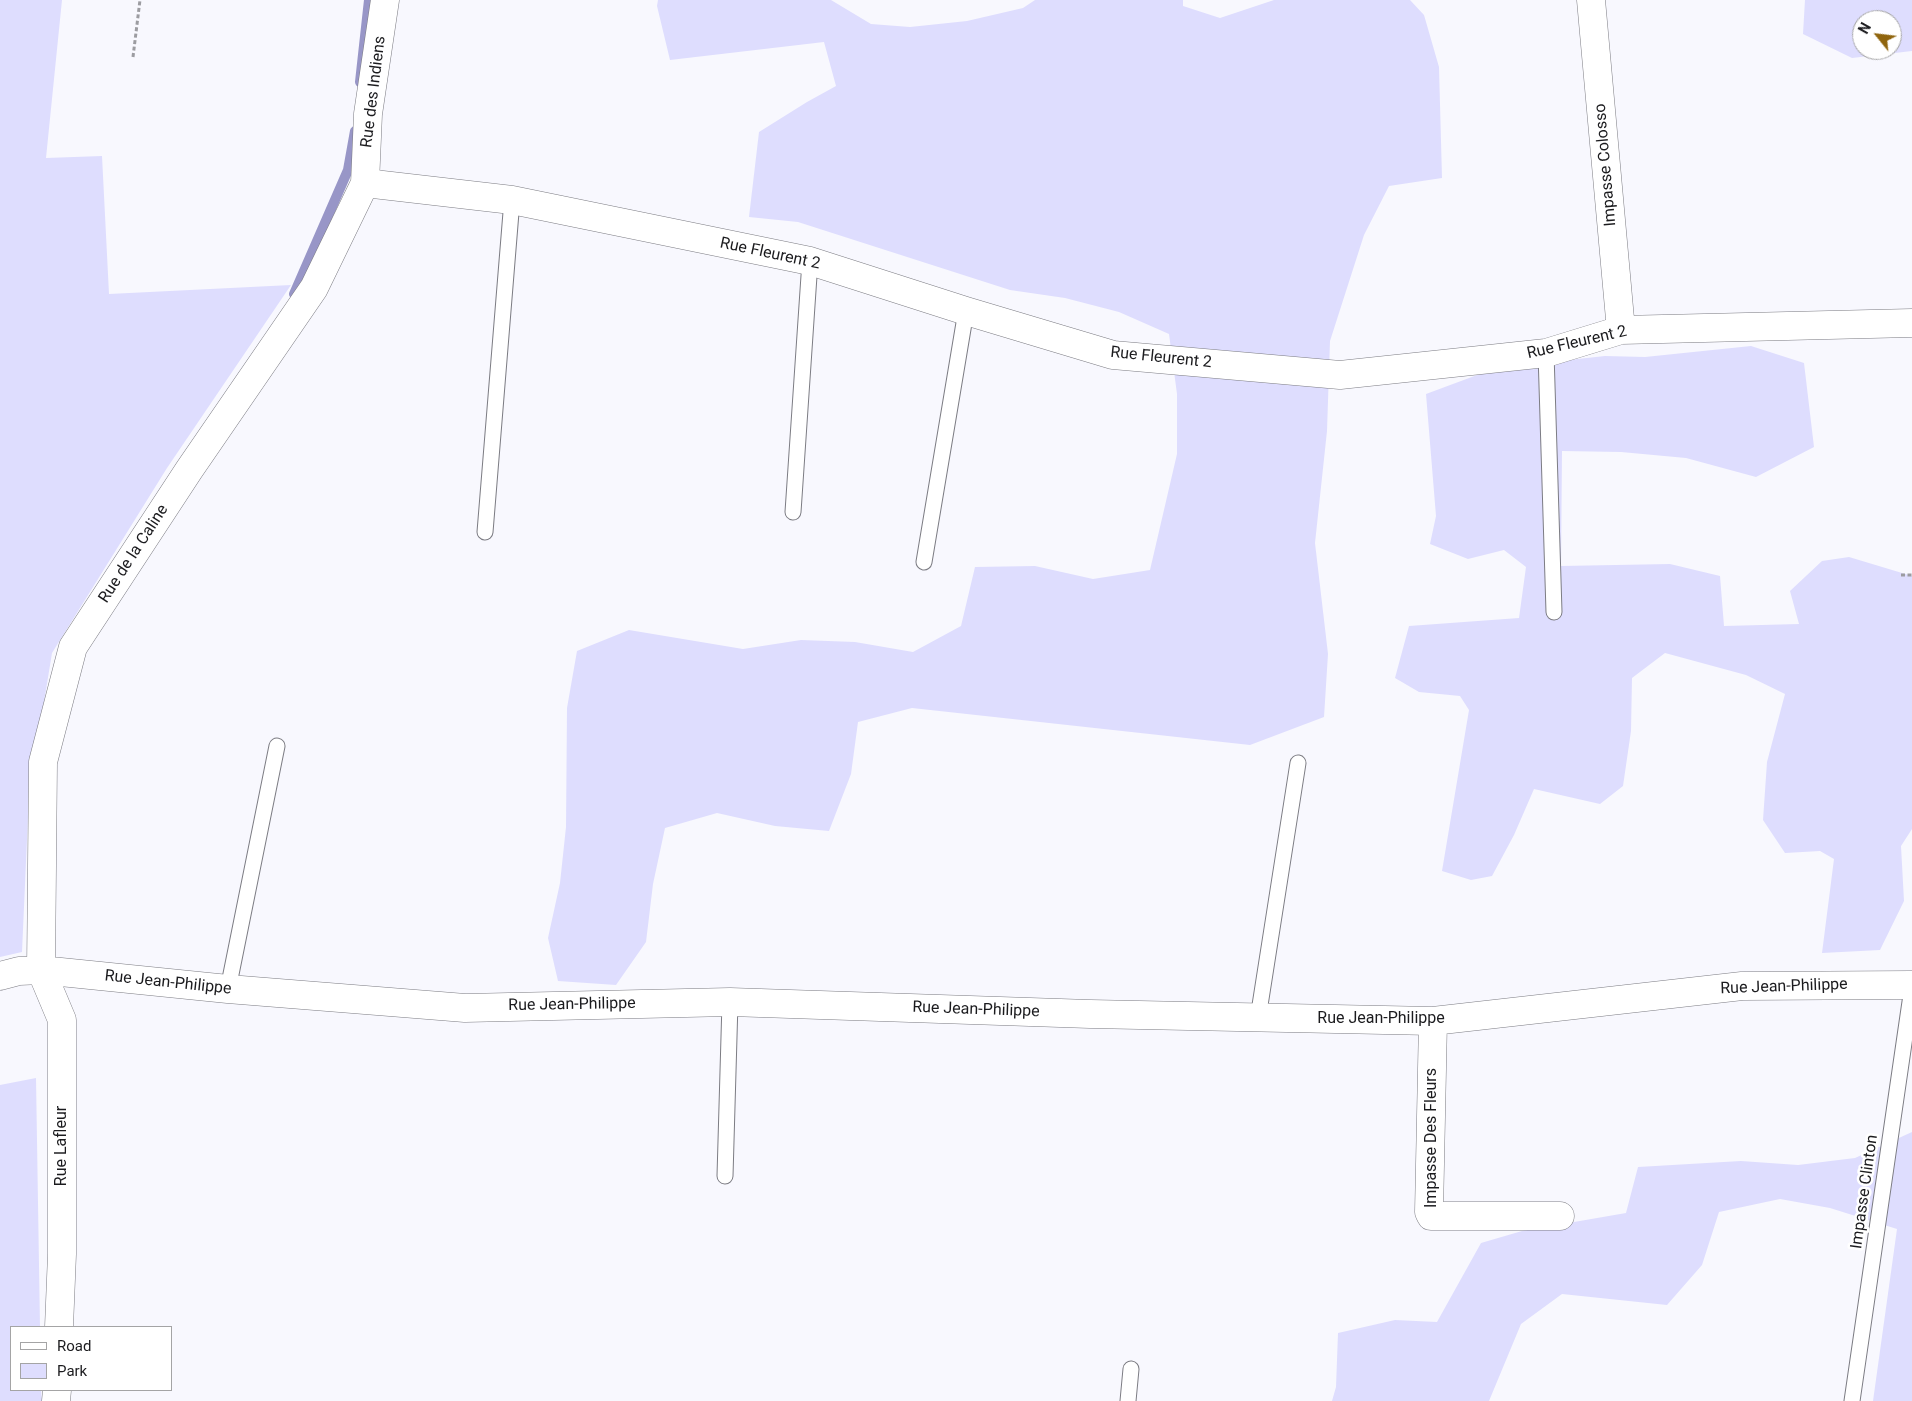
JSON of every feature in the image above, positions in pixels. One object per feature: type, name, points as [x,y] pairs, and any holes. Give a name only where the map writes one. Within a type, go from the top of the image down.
[{"type":"street","name":"Rue des Indiens","points":[[365,183],[368,114],[386,0]]},
{"type":"street","name":"Impasse Colosso","points":[[1591,0],[1621,330]]},
{"type":"street","name":"Rue Fleurent 2","points":[[365,183],[512,200],[810,261],[966,311],[1113,355],[1340,375],[1546,353],[1621,330],[1912,323]]},
{"type":"street","name":"Rue de la Caline","points":[[41,970],[43,762],[72,647],[189,470],[314,288],[365,183]]},
{"type":"street","name":"Rue Jean-Philippe","points":[[0,976],[19,971],[41,970],[228,989],[465,1008],[730,1002],[1258,1018],[1433,1021],[1742,986],[1912,986]]},
{"type":"street","name":"Rue Lafleur","points":[[41,970],[62,1020],[62,1254],[59,1326]]},
{"type":"street","name":"Impasse Des Fleurs","points":[[1433,1021],[1429,1212],[1431,1216],[1560,1216]]},
{"type":"lane","points":[[485,532],[512,200]]},
{"type":"lane","points":[[793,512],[810,261]]},
{"type":"lane","points":[[924,562],[966,311]]},
{"type":"lane","points":[[1546,353],[1554,612]]},
{"type":"lane","points":[[228,989],[277,746]]},
{"type":"lane","points":[[1258,1018],[1298,763]]},
{"type":"lane","name":"Impasse Clinton","points":[[1852,1401],[1912,986]]},
{"type":"lane","points":[[725,1176],[730,1002]]},
{"type":"lane","points":[[1128,1401],[1131,1369]]},
{"type":"path","points":[[134,57],[140,0]]},
{"type":"path","points":[[1901,575],[1912,575]]},
{"type":"green space","points":[[0,0],[62,0],[46,158],[102,156],[109,294],[291,285],[167,468],[52,653],[29,794],[22,952],[0,957]]},
{"type":"green space","points":[[658,0],[831,0],[871,24],[910,27],[967,21],[1023,8],[1035,0],[1183,0],[1183,6],[1220,18],[1274,0],[1410,0],[1424,15],[1439,67],[1442,178],[1389,186],[1364,235],[1330,341],[1327,431],[1315,543],[1328,654],[1324,717],[1250,745],[912,708],[858,722],[851,774],[829,831],[775,826],[717,813],[665,828],[653,884],[646,942],[616,985],[558,981],[548,938],[560,883],[566,827],[567,708],[577,651],[629,630],[743,649],[801,640],[855,642],[913,652],[961,626],[975,567],[1035,566],[1093,579],[1150,570],[1177,454],[1177,394],[1169,334],[1119,312],[1065,298],[1010,290],[798,222],[749,217],[759,132],[836,86],[824,42],[670,60],[657,6]]},
{"type":"green space","points":[[1805,0],[1912,0],[1912,51],[1902,52],[1902,10],[1852,10],[1852,58],[1803,34]]},
{"type":"green space","points":[[1751,346],[1804,363],[1814,447],[1756,477],[1686,458],[1621,452],[1562,451],[1561,566],[1670,564],[1720,576],[1724,626],[1799,624],[1790,591],[1822,561],[1849,557],[1912,576],[1912,829],[1901,846],[1904,901],[1880,950],[1822,953],[1834,859],[1820,851],[1785,853],[1763,820],[1767,762],[1785,694],[1746,675],[1665,653],[1632,678],[1631,731],[1623,786],[1600,804],[1534,789],[1514,835],[1492,876],[1471,880],[1442,871],[1469,710],[1460,696],[1419,692],[1395,678],[1409,626],[1519,618],[1526,567],[1504,550],[1468,559],[1430,544],[1436,516],[1426,394],[1496,368],[1605,356],[1645,357]]},
{"type":"green space","points":[[36,1078],[40,1326],[10,1326],[10,1391],[41,1391],[42,1401],[0,1401],[0,1085]]},
{"type":"green space","points":[[1912,1132],[1912,1401],[1873,1401],[1897,1229],[1830,1208],[1780,1199],[1719,1212],[1702,1265],[1667,1305],[1562,1294],[1521,1324],[1489,1401],[1332,1401],[1336,1387],[1338,1333],[1395,1320],[1437,1322],[1481,1243],[1522,1231],[1626,1213],[1638,1167],[1741,1161],[1798,1165],[1855,1158]]},
{"type":"waterway","points":[[360,82],[369,0]]},
{"type":"waterway","points":[[294,294],[348,170],[355,131]]}]
